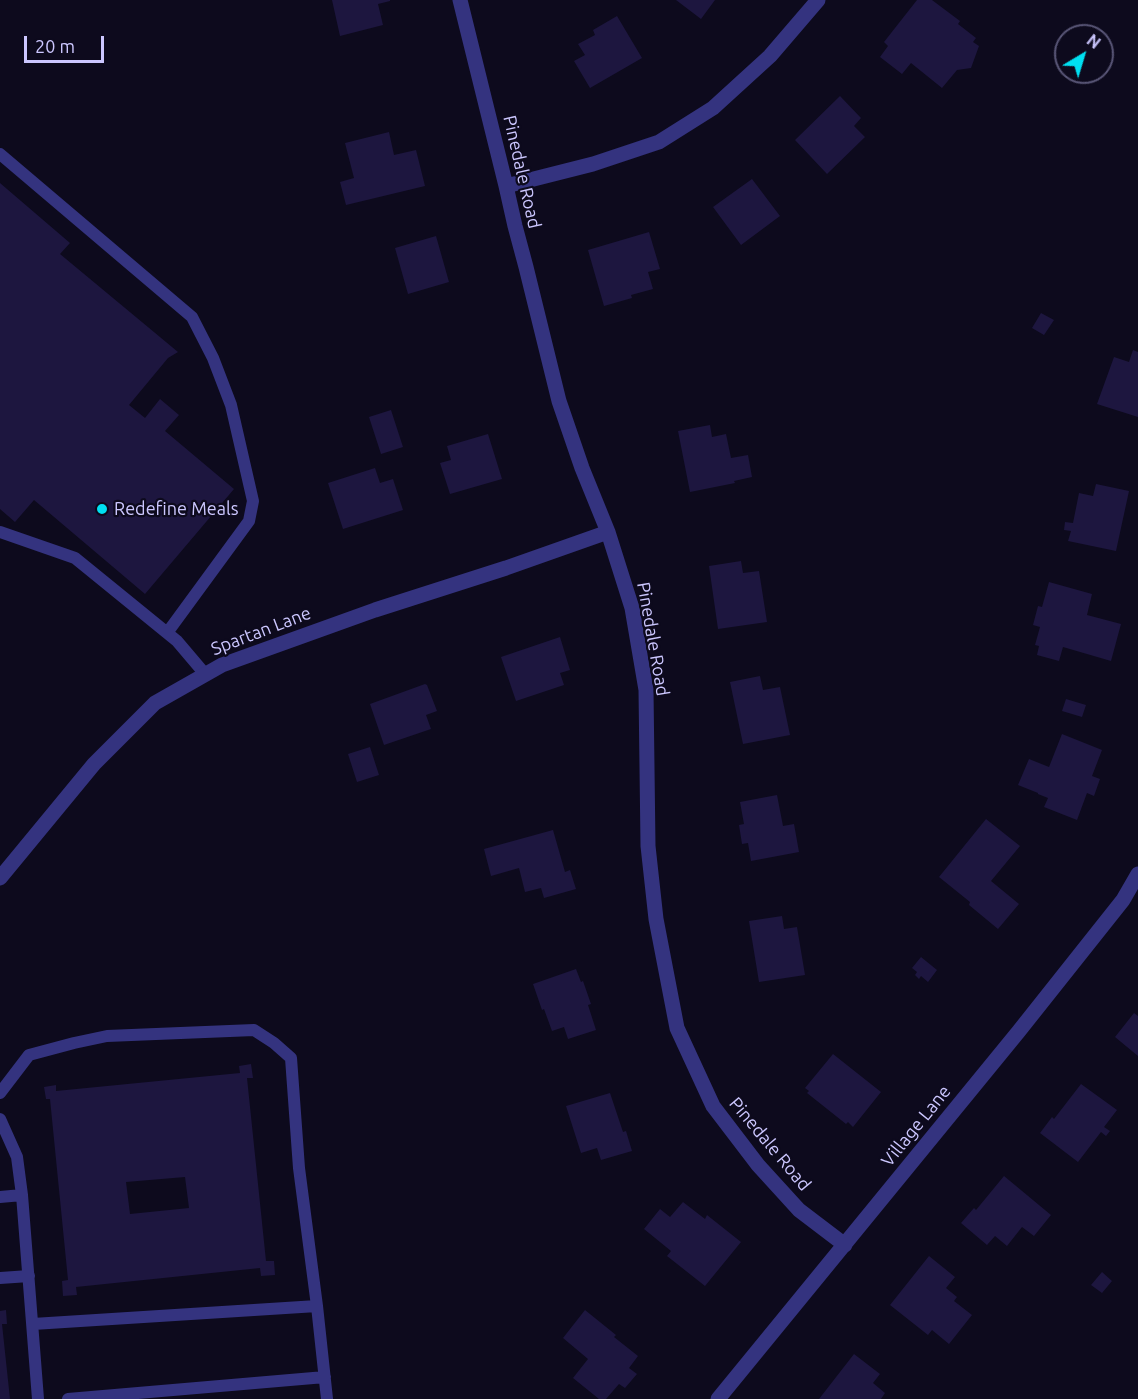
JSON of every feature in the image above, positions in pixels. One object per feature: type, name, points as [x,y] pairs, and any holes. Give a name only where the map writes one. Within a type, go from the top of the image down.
[{"type":"street","name":"Pinedale Road","points":[[460,0],[559,401],[582,468],[608,532],[632,608],[646,690],[648,846],[656,919],[677,1028],[713,1106],[758,1165],[799,1210],[845,1245]]},
{"type":"street","points":[[506,186],[593,164],[659,142],[713,108],[770,56],[818,0]]},
{"type":"street","name":"Spartan Lane","points":[[0,878],[94,765],[155,703],[222,664],[608,532]]},
{"type":"street","name":"Village Lane","points":[[718,1399],[1019,1031],[1123,900],[1138,874]]},
{"type":"lane","points":[[0,154],[192,318],[213,358],[231,405],[253,501],[249,521],[166,633]]},
{"type":"lane","points":[[0,532],[75,558],[177,641],[205,674]]},
{"type":"lane","points":[[0,1093],[29,1055],[106,1036],[254,1030],[291,1058],[299,1168],[327,1399]]},
{"type":"lane","points":[[0,1119],[17,1157],[38,1399]]},
{"type":"lane","points":[[0,1197],[22,1195]]},
{"type":"lane","points":[[0,1278],[29,1276]]},
{"type":"lane","points":[[33,1324],[317,1306]]},
{"type":"lane","points":[[68,1399],[325,1377]]},
{"type":"building","points":[[332,0],[390,1],[378,4],[383,25],[340,36]]},
{"type":"building","points":[[676,0],[715,0],[701,19]]},
{"type":"building","points":[[917,0],[932,0],[960,21],[958,24],[976,38],[973,42],[979,46],[971,68],[957,70],[942,88],[911,63],[902,74],[880,57],[888,46],[884,42]]},
{"type":"building","points":[[617,16],[642,58],[590,88],[574,61],[585,55],[578,44],[595,35],[593,30]]},
{"type":"building","points":[[840,96],[861,118],[854,126],[865,137],[827,174],[795,140]]},
{"type":"building","points":[[389,132],[394,155],[416,150],[425,186],[346,205],[340,182],[354,178],[345,143]]},
{"type":"building","points":[[752,179],[780,216],[741,245],[713,207]]},
{"type":"building","points":[[0,183],[70,243],[60,254],[178,352],[168,358],[129,405],[145,418],[160,399],[179,415],[165,431],[234,489],[145,594],[34,500],[15,522],[0,509]]},
{"type":"building","points":[[649,232],[660,269],[648,272],[653,289],[604,306],[588,250]]},
{"type":"building","points":[[436,236],[449,282],[408,294],[395,248]]},
{"type":"building","points":[[1041,313],[1054,320],[1044,335],[1032,328]]},
{"type":"building","points":[[1133,350],[1138,352],[1138,417],[1097,404],[1114,357],[1129,362]]},
{"type":"building","points":[[391,410],[403,447],[381,454],[369,417]]},
{"type":"building","points":[[710,425],[712,437],[726,434],[731,458],[748,455],[752,477],[734,481],[735,483],[690,492],[678,431]]},
{"type":"building","points":[[488,434],[502,479],[450,494],[440,463],[451,460],[447,446]]},
{"type":"building","points":[[375,468],[380,483],[393,479],[403,510],[343,529],[328,483]]},
{"type":"building","points":[[1096,484],[1129,491],[1116,551],[1068,541],[1071,531],[1064,530],[1065,522],[1073,523],[1079,493],[1093,496]]},
{"type":"building","points":[[741,561],[743,573],[759,571],[767,622],[718,629],[709,566]]},
{"type":"building","points":[[1049,582],[1092,594],[1087,615],[1121,624],[1111,661],[1063,647],[1059,661],[1037,655],[1039,646],[1035,645],[1040,627],[1033,625],[1038,606],[1042,607]]},
{"type":"building","points":[[560,637],[570,670],[560,673],[564,685],[516,701],[501,657]]},
{"type":"building","points":[[760,676],[763,690],[780,687],[790,735],[743,744],[730,682]]},
{"type":"building","points":[[425,684],[437,711],[426,715],[431,729],[384,745],[370,704]]},
{"type":"building","points":[[1066,699],[1086,705],[1082,717],[1062,711]]},
{"type":"building","points":[[1062,734],[1102,750],[1092,776],[1100,779],[1094,796],[1087,793],[1077,820],[1044,807],[1048,798],[1018,785],[1029,759],[1049,767]]},
{"type":"building","points":[[370,747],[379,775],[357,782],[348,754]]},
{"type":"building","points":[[777,795],[783,826],[794,824],[799,852],[751,861],[748,843],[742,844],[739,825],[744,824],[740,802]]},
{"type":"building","points":[[986,819],[1020,846],[991,881],[1019,904],[998,929],[939,877]]},
{"type":"building","points":[[553,830],[565,872],[570,870],[576,889],[544,898],[541,888],[525,892],[519,868],[491,876],[484,849]]},
{"type":"building","points":[[782,916],[784,929],[797,927],[805,975],[759,982],[749,921]]},
{"type":"building","points":[[921,957],[937,970],[928,982],[921,976],[919,979],[915,975],[917,972],[912,968]]},
{"type":"building","points":[[576,969],[591,1004],[588,1005],[596,1030],[568,1039],[564,1027],[552,1031],[533,984]]},
{"type":"building","points":[[1134,1013],[1138,1016],[1138,1056],[1115,1037]]},
{"type":"building","points":[[833,1054],[881,1092],[853,1127],[807,1093],[809,1091],[805,1088]]},
{"type":"building","points":[[251,1064],[253,1078],[247,1078],[266,1261],[274,1261],[275,1275],[261,1276],[260,1268],[76,1287],[77,1295],[63,1296],[62,1281],[68,1280],[50,1099],[46,1099],[44,1087],[56,1085],[56,1091],[240,1073],[239,1066]],"holes":[[[185,1177],[189,1208],[130,1214],[126,1182]]]},
{"type":"building","points":[[1081,1084],[1117,1110],[1104,1127],[1110,1131],[1106,1136],[1101,1132],[1078,1162],[1040,1133]]},
{"type":"building","points":[[610,1093],[632,1151],[601,1160],[597,1148],[581,1153],[566,1106]]},
{"type":"building","points":[[1004,1176],[1051,1215],[1034,1236],[1022,1227],[1007,1246],[995,1236],[987,1245],[961,1223],[974,1208],[976,1210]]},
{"type":"building","points":[[683,1202],[705,1219],[707,1215],[741,1242],[705,1286],[667,1256],[671,1251],[644,1229],[660,1209],[670,1217]]},
{"type":"building","points":[[929,1256],[955,1277],[946,1288],[957,1297],[954,1301],[972,1315],[949,1344],[932,1330],[928,1335],[890,1305]]},
{"type":"building","points":[[1102,1272],[1112,1281],[1102,1293],[1091,1285]]},
{"type":"building","points":[[6,1310],[7,1324],[2,1324],[10,1399],[0,1399],[0,1311]]},
{"type":"building","points":[[585,1310],[638,1356],[629,1368],[637,1374],[625,1388],[619,1384],[606,1399],[599,1399],[573,1378],[588,1359],[563,1338]]},
{"type":"building","points":[[854,1354],[880,1374],[873,1383],[885,1393],[881,1399],[819,1399]]},
{"type":"place","name":"Redefine Meals","points":[[102,509]]}]
